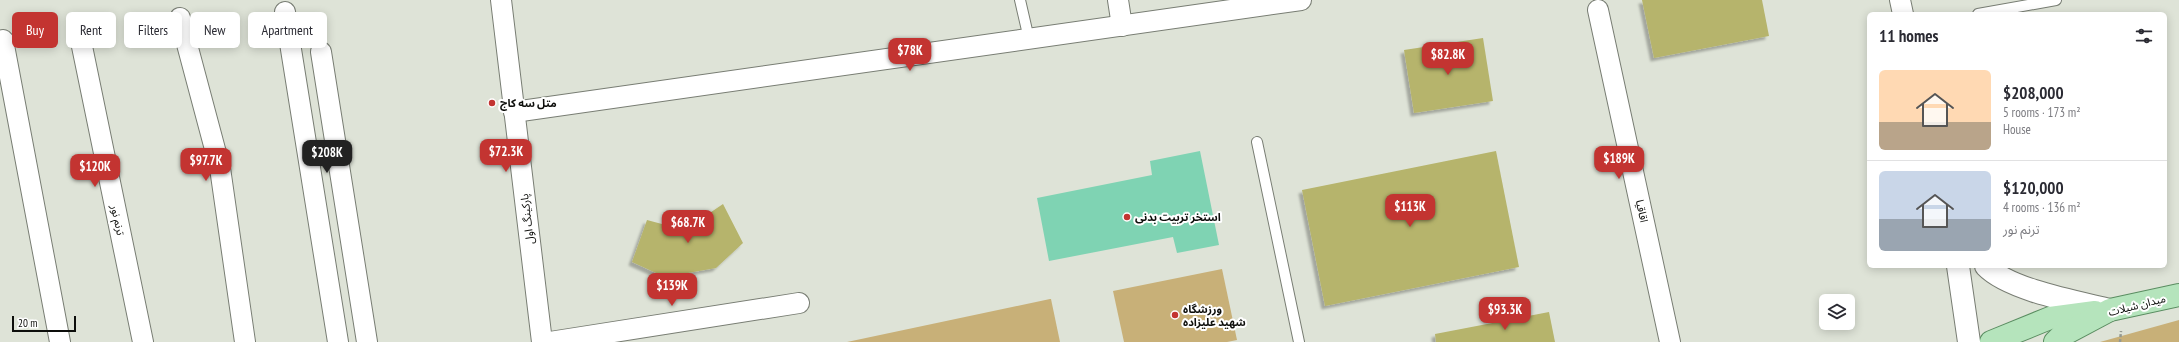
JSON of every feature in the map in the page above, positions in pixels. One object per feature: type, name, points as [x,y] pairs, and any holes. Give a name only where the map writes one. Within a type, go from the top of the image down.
[{"type":"main road","points":[[1958,268],[1969,342]]},
{"type":"main road","points":[[1988,268],[1991,272],[2026,288],[2110,310]]},
{"type":"main road","name":"میدان شیلات","points":[[2055,342],[2061,336],[2110,310],[2179,295]]},
{"type":"main road","points":[[1990,342],[2050,318],[2110,310]]},
{"type":"street","name":"پارکینگ اول","points":[[501,0],[542,342]]},
{"type":"street","points":[[1118,0],[1122,26]]},
{"type":"street","points":[[514,112],[1301,0]]},
{"type":"street","points":[[1900,0],[1903,12]]},
{"type":"street","name":"اقاقیا","points":[[1598,10],[1670,342]]},
{"type":"street","points":[[182,26],[220,168],[245,342]]},
{"type":"street","points":[[3,40],[60,342]]},
{"type":"street","name":"ترنم نور","points":[[82,48],[143,342]]},
{"type":"street","points":[[291,48],[338,342]]},
{"type":"street","points":[[321,52],[367,342]]},
{"type":"street","points":[[550,342],[799,303]]},
{"type":"lane","points":[[1020,0],[1030,39]]},
{"type":"lane","points":[[1989,12],[2056,0]]},
{"type":"lane","points":[[1257,142],[1299,342]]},
{"type":"shaded area","name":"استخر تربیت بدنی","points":[[1200,151],[1219,245],[1177,253],[1173,237],[1049,261],[1037,198],[1152,175],[1150,161]]},
{"type":"shaded area","name":"ورزشگاه شهید علیزاده","points":[[1222,269],[1237,340],[1227,342],[1124,342],[1113,291]]},
{"type":"shaded area","points":[[1050,299],[1060,342],[847,342]]},
{"type":"shaded area","points":[[2179,320],[2179,342],[2100,342]]},
{"type":"building","points":[[1642,0],[1762,0],[1769,36],[1654,58]]},
{"type":"building","points":[[1483,38],[1493,101],[1414,113],[1404,50]]},
{"type":"building","points":[[1496,151],[1519,267],[1325,306],[1302,190]]},
{"type":"building","points":[[723,204],[743,243],[716,268],[665,277],[632,262],[647,220],[673,227],[676,217],[690,213],[695,223]]},
{"type":"building","points":[[1549,312],[1555,342],[1436,342],[1435,334]]},
{"type":"place","name":"متل سه کاج","points":[[492,103]]},
{"type":"place","name":"استخر تربیت بدنی","points":[[1127,217]]},
{"type":"place","name":"ورزشگاه شهید علیزاده","points":[[1175,315]]}]
